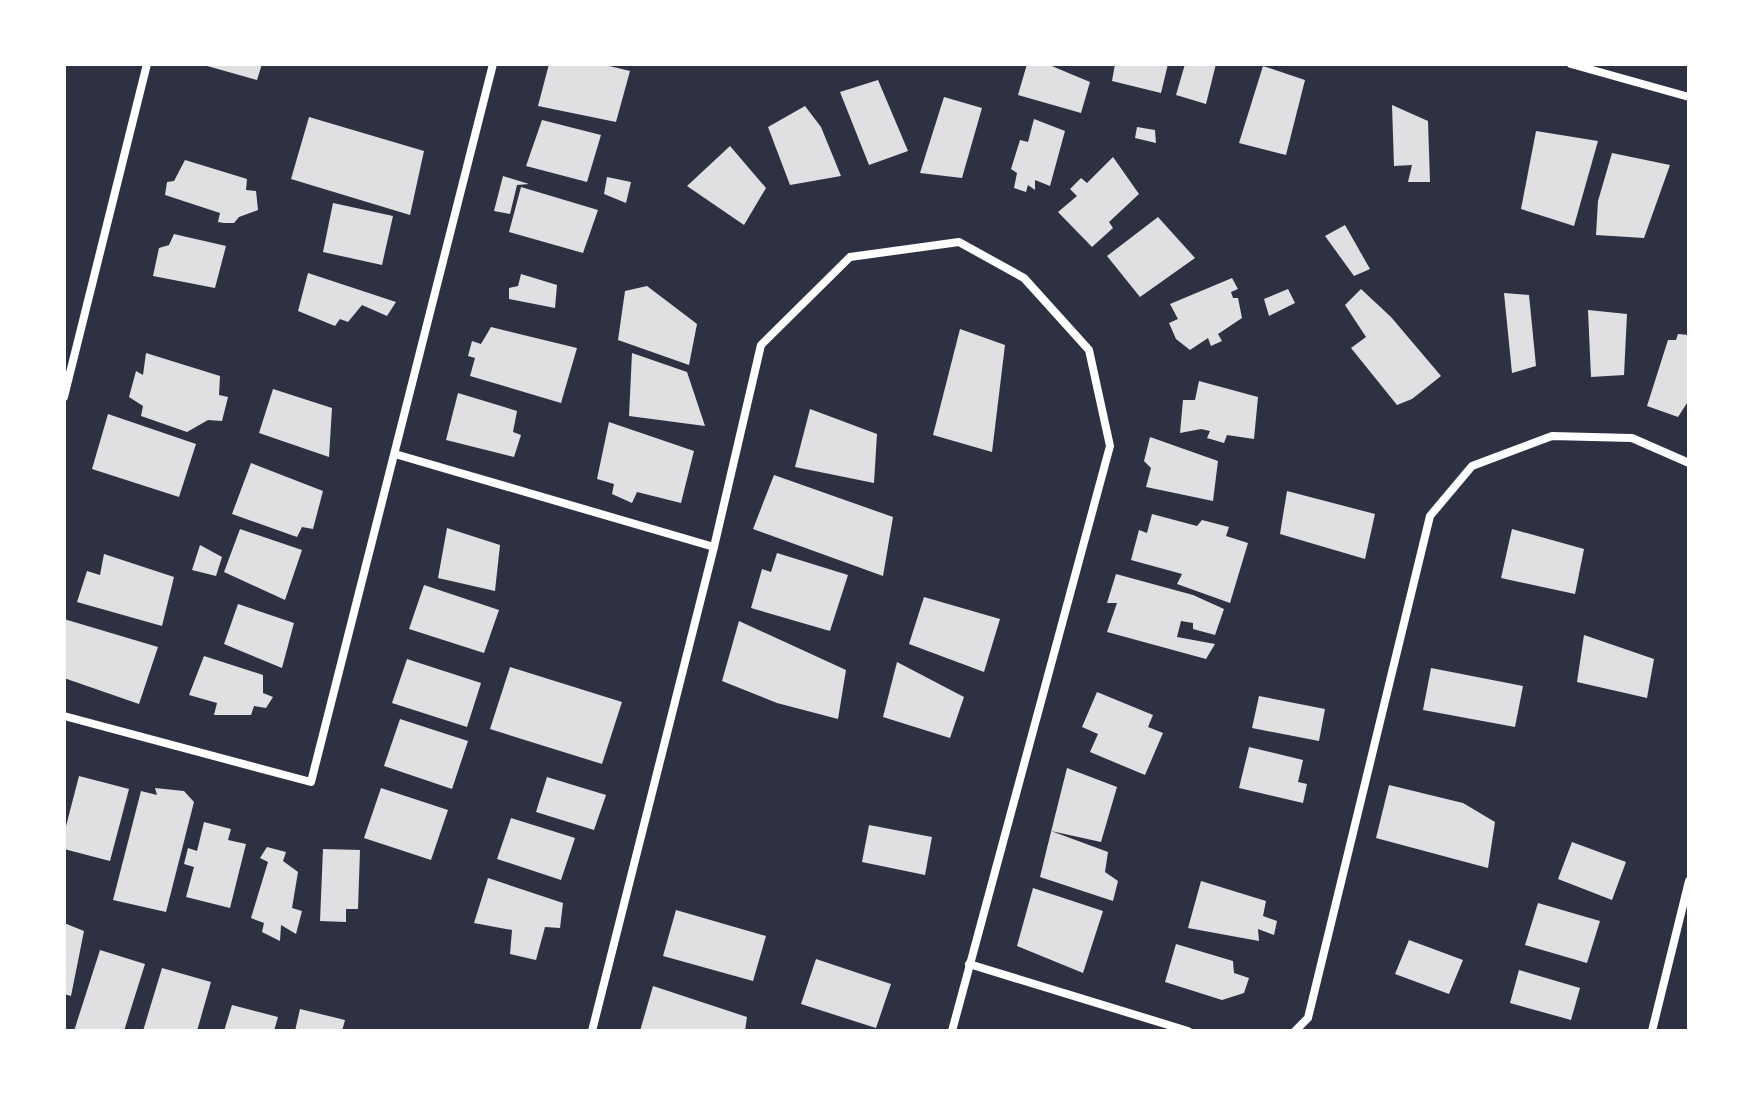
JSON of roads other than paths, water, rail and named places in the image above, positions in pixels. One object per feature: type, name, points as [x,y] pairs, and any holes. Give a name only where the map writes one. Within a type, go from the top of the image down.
[{"type":"street","points":[[64,397],[68,366],[147,64]]},
{"type":"street","points":[[64,716],[311,782],[493,64]]},
{"type":"street","points":[[1571,64],[1689,97]]},
{"type":"street","points":[[592,1031],[714,547],[761,345],[850,257],[959,242],[1024,278],[1089,350],[1110,446],[952,1031]]},
{"type":"street","points":[[1295,1031],[1308,1018],[1430,516],[1472,466],[1552,436],[1632,438],[1689,463]]},
{"type":"street","points":[[395,454],[714,547]]},
{"type":"street","points":[[1652,1031],[1689,884]]},
{"type":"street","points":[[969,964],[1188,1031]]}]
